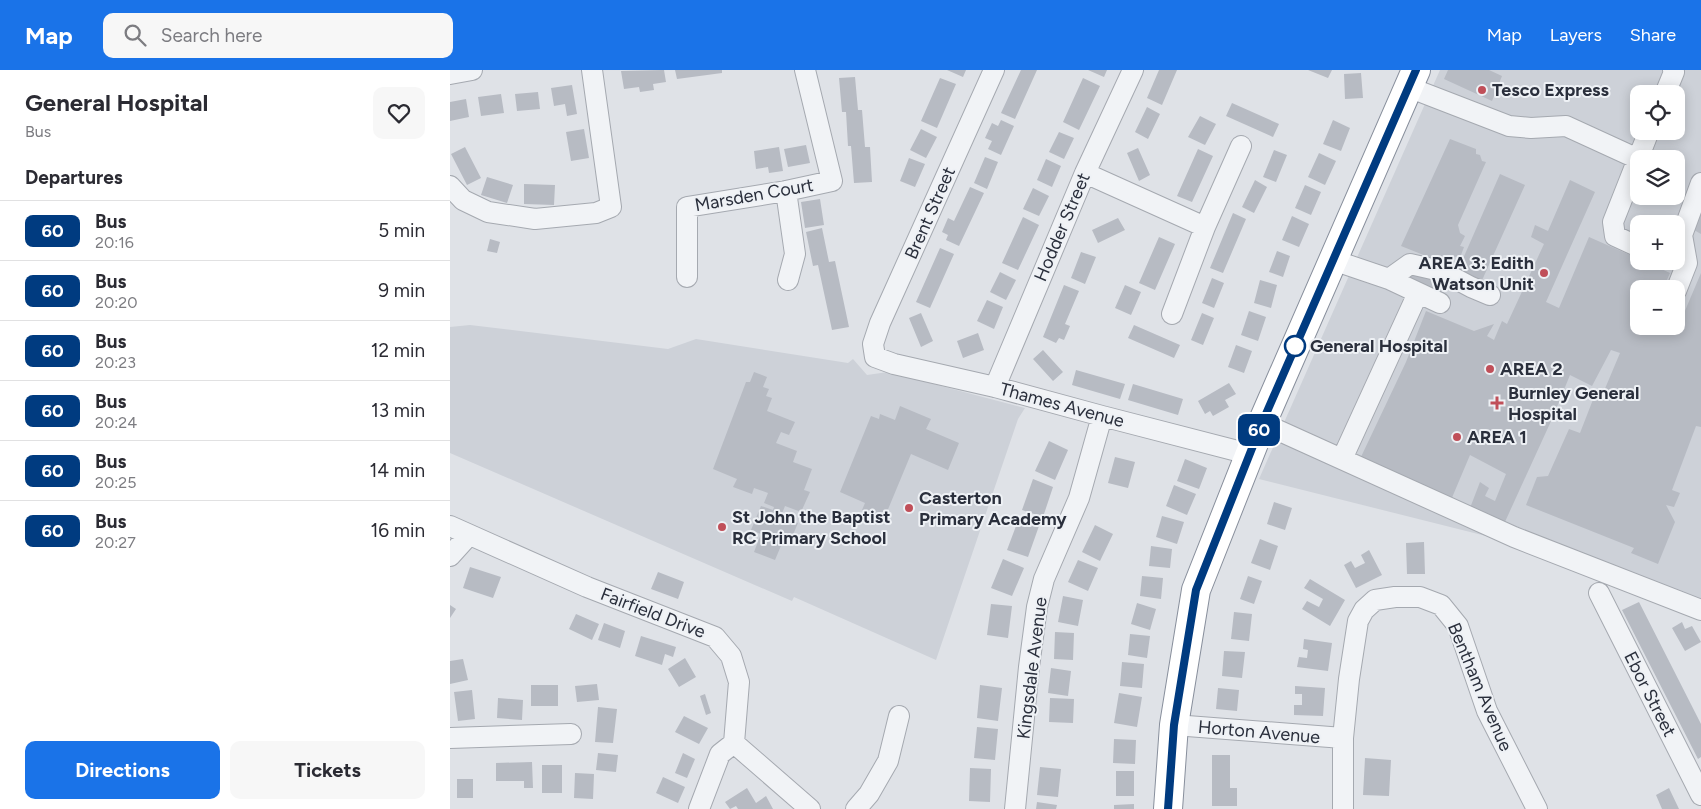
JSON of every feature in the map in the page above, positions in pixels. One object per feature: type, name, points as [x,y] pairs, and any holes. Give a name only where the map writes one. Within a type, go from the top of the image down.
[{"type":"highway","points":[[1168,809],[1174,725],[1196,590],[1262,423],[1412,79]]},
{"type":"street","points":[[450,74],[472,70]]},
{"type":"street","points":[[450,186],[463,200],[488,212],[535,219],[596,213],[611,207],[592,70]]},
{"type":"street","name":"Marsden Court","points":[[687,277],[687,207],[786,191],[832,181],[806,70]]},
{"type":"street","name":"Brent Street","points":[[875,357],[873,344],[880,323],[994,70]]},
{"type":"street","name":"Hodder Street","points":[[995,387],[1085,173],[1133,70]]},
{"type":"street","points":[[1669,85],[1674,72],[1673,70]]},
{"type":"street","points":[[1412,79],[1510,126],[1531,128],[1566,126],[1630,155]]},
{"type":"street","points":[[1172,314],[1205,227],[1241,146]]},
{"type":"street","points":[[1085,173],[1205,227]]},
{"type":"street","points":[[1630,178],[1612,222],[1615,236],[1630,243]]},
{"type":"street","points":[[1685,227],[1701,183]]},
{"type":"street","points":[[786,191],[795,254],[788,280]]},
{"type":"street","points":[[1685,252],[1687,263],[1685,263]]},
{"type":"street","points":[[1333,260],[1389,279],[1440,303]]},
{"type":"street","points":[[1389,279],[1410,264],[1441,271],[1490,295]]},
{"type":"street","points":[[1342,459],[1418,292]]},
{"type":"street","name":"Thames Avenue","points":[[875,357],[894,364],[995,387],[1249,454]]},
{"type":"street","name":"Kingsdale Avenue","points":[[1015,809],[1029,667],[1037,608],[1044,579],[1079,498],[1102,416]]},
{"type":"street","points":[[1262,423],[1660,601],[1701,610]]},
{"type":"street","name":"Fairfield Drive","points":[[450,526],[587,587],[715,637],[731,656],[740,682],[734,743]]},
{"type":"street","points":[[450,556],[469,535]]},
{"type":"street","name":"Ebor Street","points":[[1600,593],[1696,770],[1701,795]]},
{"type":"street","name":"Bentham Avenue","points":[[1343,809],[1343,738],[1349,679],[1358,621],[1364,610],[1375,600],[1395,597],[1420,597],[1441,605],[1458,626],[1487,711],[1536,809]]},
{"type":"street","points":[[856,809],[869,794],[888,761],[899,716]]},
{"type":"street","name":"Horton Avenue","points":[[1174,725],[1343,738]]},
{"type":"street","points":[[450,738],[571,734]]},
{"type":"street","points":[[699,809],[720,754],[734,743],[810,809]]},
{"type":"shaded area","name":"Burnley General Hospital","points":[[1440,70],[1701,70],[1701,618],[1490,537],[1259,479]]},
{"type":"shaded area","name":"St John the Baptist RC Primary School","points":[[470,325],[668,349],[696,339],[848,363],[853,359],[867,375],[888,372],[1025,408],[1018,419],[936,660],[794,597],[792,601],[450,453],[450,327]]},
{"type":"building","points":[[664,70],[666,82],[653,84],[654,90],[640,92],[639,87],[624,89],[621,71]]},
{"type":"building","points":[[675,70],[722,70],[722,73],[677,79]]},
{"type":"building","points":[[947,70],[966,70],[963,77]]},
{"type":"building","points":[[1021,70],[1037,70],[1015,119],[1001,113]]},
{"type":"building","points":[[1088,70],[1107,70],[1104,77]]},
{"type":"building","points":[[1159,70],[1177,70],[1162,105],[1147,98]]},
{"type":"building","points":[[1308,70],[1332,70],[1328,78]]},
{"type":"building","name":"Tesco Express","points":[[1448,70],[1489,70],[1502,76],[1492,101],[1444,79]]},
{"type":"building","points":[[1361,73],[1363,98],[1345,99],[1344,74]]},
{"type":"building","points":[[855,77],[858,110],[862,110],[865,147],[870,147],[872,182],[854,183],[851,146],[848,146],[846,112],[842,112],[839,78]]},
{"type":"building","points":[[940,78],[956,84],[937,128],[921,121]]},
{"type":"building","points":[[1083,78],[1100,86],[1079,130],[1063,122]]},
{"type":"building","points":[[572,85],[577,114],[567,116],[565,104],[554,106],[551,88]]},
{"type":"building","points":[[538,92],[540,109],[517,111],[515,94]]},
{"type":"building","points":[[501,94],[504,113],[481,116],[478,97]]},
{"type":"building","points":[[466,99],[469,117],[450,121],[450,102]]},
{"type":"building","points":[[1232,103],[1279,124],[1273,137],[1226,116]]},
{"type":"building","points":[[1147,107],[1160,114],[1148,139],[1135,132]]},
{"type":"building","points":[[1200,116],[1216,124],[1205,145],[1188,137]]},
{"type":"building","points":[[1001,120],[1014,126],[1001,155],[988,149],[992,141],[985,138],[992,123],[998,126]]},
{"type":"building","points":[[1333,120],[1350,128],[1341,151],[1323,144]]},
{"type":"building","points":[[584,129],[589,158],[571,161],[566,132]]},
{"type":"building","points":[[921,129],[937,137],[926,158],[910,150]]},
{"type":"building","points":[[1059,132],[1074,138],[1064,159],[1049,152]]},
{"type":"building","points":[[1450,139],[1476,149],[1476,154],[1480,155],[1482,161],[1486,162],[1458,225],[1460,233],[1465,236],[1460,246],[1464,247],[1461,255],[1455,257],[1451,266],[1401,246]]},
{"type":"building","points":[[806,145],[810,163],[788,167],[784,149]]},
{"type":"building","points":[[465,147],[481,178],[467,185],[451,154]]},
{"type":"building","points":[[779,147],[783,171],[769,173],[768,167],[756,169],[754,151]]},
{"type":"building","points":[[1138,148],[1150,175],[1139,181],[1127,153]]},
{"type":"building","points":[[1198,149],[1213,156],[1192,202],[1177,196]]},
{"type":"building","points":[[1274,150],[1287,155],[1276,182],[1263,177]]},
{"type":"building","points":[[1319,153],[1336,161],[1325,185],[1308,177]]},
{"type":"building","points":[[985,157],[998,162],[987,189],[974,183]]},
{"type":"building","points":[[909,158],[925,164],[915,187],[900,181]]},
{"type":"building","points":[[1046,159],[1061,166],[1052,187],[1037,180]]},
{"type":"building","points":[[1500,174],[1525,185],[1479,287],[1455,277]]},
{"type":"building","points":[[487,177],[513,185],[507,203],[481,195]]},
{"type":"building","points":[[1255,180],[1267,187],[1254,213],[1242,207]]},
{"type":"building","points":[[1570,180],[1595,192],[1546,302],[1559,308],[1589,237],[1630,255],[1630,270],[1664,270],[1670,273],[1667,280],[1630,280],[1630,335],[1685,335],[1685,311],[1701,273],[1701,427],[1696,426],[1672,490],[1680,493],[1674,507],[1666,505],[1675,522],[1658,564],[1631,553],[1634,548],[1526,505],[1537,477],[1548,476],[1569,429],[1580,433],[1594,397],[1604,391],[1620,353],[1611,350],[1592,386],[1570,375],[1504,524],[1470,508],[1480,482],[1489,488],[1485,496],[1495,501],[1506,474],[1470,455],[1451,500],[1360,459],[1406,362],[1426,311],[1474,331],[1494,324],[1487,336],[1494,340],[1502,321],[1507,324],[1544,244],[1531,237],[1535,225],[1548,231]]},
{"type":"building","points":[[524,184],[555,185],[554,205],[524,204]]},
{"type":"building","points":[[1305,185],[1321,192],[1311,215],[1295,208]]},
{"type":"building","points":[[970,187],[984,193],[959,246],[946,240],[948,235],[942,232],[948,218],[954,221]]},
{"type":"building","points":[[1033,188],[1049,196],[1039,216],[1023,209]]},
{"type":"building","points":[[820,199],[824,225],[805,228],[801,202]]},
{"type":"building","points":[[1701,212],[1701,234],[1694,230]]},
{"type":"building","points":[[1233,213],[1246,219],[1223,273],[1210,268]]},
{"type":"building","points":[[1292,216],[1309,224],[1299,247],[1282,240]]},
{"type":"building","points":[[1023,217],[1039,225],[1018,270],[1002,263]]},
{"type":"building","points":[[1118,218],[1125,230],[1098,243],[1092,230]]},
{"type":"building","points":[[822,228],[829,262],[835,261],[849,327],[832,330],[818,265],[813,266],[806,232]]},
{"type":"building","points":[[1159,237],[1175,244],[1155,290],[1139,283]]},
{"type":"building","points":[[490,239],[500,242],[497,253],[487,251]]},
{"type":"building","points":[[940,248],[954,254],[930,308],[916,302]]},
{"type":"building","points":[[1277,251],[1290,256],[1283,277],[1269,272]]},
{"type":"building","points":[[1081,252],[1096,257],[1085,284],[1071,278]]},
{"type":"building","points":[[1410,266],[1451,279],[1440,300],[1399,280]]},
{"type":"building","points":[[1000,272],[1016,280],[1006,300],[990,292]]},
{"type":"building","points":[[1212,278],[1224,283],[1214,308],[1202,303]]},
{"type":"building","points":[[1260,280],[1277,285],[1271,308],[1254,303]]},
{"type":"building","points":[[1064,285],[1079,291],[1065,324],[1070,326],[1064,340],[1059,338],[1056,343],[1043,337]]},
{"type":"building","points":[[1125,285],[1141,292],[1131,315],[1115,308]]},
{"type":"building","points":[[987,300],[1003,307],[994,329],[977,321]]},
{"type":"building","points":[[1249,311],[1266,317],[1258,341],[1241,335]]},
{"type":"building","points":[[921,313],[933,341],[921,347],[909,318]]},
{"type":"building","points":[[1202,313],[1214,318],[1203,345],[1191,340]]},
{"type":"building","points":[[1134,325],[1180,345],[1174,358],[1128,338]]},
{"type":"building","points":[[978,333],[984,350],[963,358],[957,341]]},
{"type":"building","points":[[1236,345],[1252,351],[1244,373],[1228,367]]},
{"type":"building","points":[[1043,350],[1063,372],[1053,381],[1033,359]]},
{"type":"building","points":[[1076,370],[1125,384],[1120,399],[1072,385]]},
{"type":"building","points":[[754,372],[767,377],[763,387],[769,389],[766,396],[772,398],[767,411],[795,422],[789,435],[781,432],[776,443],[797,451],[793,462],[812,469],[804,490],[810,492],[801,512],[785,506],[781,516],[798,523],[789,544],[783,541],[775,560],[754,552],[761,534],[751,530],[761,506],[773,510],[774,507],[764,503],[768,493],[754,488],[752,494],[733,487],[737,479],[713,469],[746,382],[750,382]]},
{"type":"building","points":[[1229,383],[1236,394],[1225,400],[1229,407],[1213,416],[1210,411],[1205,414],[1198,401]]},
{"type":"building","points":[[1133,384],[1183,399],[1178,415],[1128,400]]},
{"type":"building","points":[[900,406],[931,419],[926,429],[959,443],[948,470],[911,454],[884,519],[862,510],[865,503],[840,492],[871,416],[879,419],[880,414],[895,420]]},
{"type":"building","points":[[1049,441],[1068,450],[1055,480],[1035,471]]},
{"type":"building","points":[[1115,457],[1135,462],[1128,488],[1108,483]]},
{"type":"building","points":[[1185,459],[1207,468],[1199,489],[1177,481]]},
{"type":"building","points":[[1033,479],[1053,487],[1043,517],[1022,510]]},
{"type":"building","points":[[1174,485],[1196,494],[1187,515],[1166,506]]},
{"type":"building","points":[[1274,502],[1292,508],[1285,530],[1267,524]]},
{"type":"building","points":[[1162,516],[1184,522],[1177,544],[1156,537]]},
{"type":"building","points":[[1019,518],[1039,526],[1028,557],[1007,550]]},
{"type":"building","points":[[1095,525],[1113,534],[1100,561],[1082,552]]},
{"type":"building","points":[[1260,539],[1278,546],[1270,570],[1251,563]]},
{"type":"building","points":[[1424,542],[1425,574],[1407,574],[1406,543]]},
{"type":"building","points":[[1151,546],[1172,549],[1170,568],[1149,566]]},
{"type":"building","points":[[1369,550],[1382,575],[1356,588],[1344,565],[1351,561],[1355,568],[1365,563],[1361,555]]},
{"type":"building","points":[[1003,559],[1024,568],[1012,596],[991,588]]},
{"type":"building","points":[[1078,560],[1098,568],[1088,591],[1068,582]]},
{"type":"building","points":[[470,567],[501,577],[493,598],[463,588]]},
{"type":"building","points":[[658,572],[684,582],[678,599],[651,589]]},
{"type":"building","points":[[1142,576],[1163,578],[1161,599],[1140,596]]},
{"type":"building","points":[[1248,576],[1262,581],[1254,604],[1240,599]]},
{"type":"building","points":[[1310,579],[1345,600],[1330,626],[1302,609],[1307,601],[1319,607],[1323,599],[1304,588]]},
{"type":"building","points":[[1063,596],[1083,600],[1078,626],[1058,622]]},
{"type":"building","points":[[1639,602],[1701,724],[1701,757],[1698,759],[1622,610]]},
{"type":"building","points":[[1137,603],[1156,609],[1150,630],[1131,624]]},
{"type":"building","points":[[991,604],[1012,606],[1008,638],[987,635]]},
{"type":"building","points":[[450,605],[456,609],[450,618]]},
{"type":"building","points":[[1234,612],[1252,614],[1249,641],[1231,639]]},
{"type":"building","points":[[576,614],[599,624],[592,640],[569,629]]},
{"type":"building","points":[[1682,622],[1685,629],[1692,626],[1701,642],[1685,651],[1672,628]]},
{"type":"building","points":[[604,623],[625,631],[620,648],[598,640]]},
{"type":"building","points":[[1055,632],[1074,633],[1073,660],[1054,659]]},
{"type":"building","points":[[1130,634],[1150,636],[1147,658],[1128,655]]},
{"type":"building","points":[[641,636],[676,647],[673,657],[665,654],[662,665],[635,656]]},
{"type":"building","points":[[1304,639],[1332,643],[1328,671],[1297,667],[1299,657],[1307,658],[1308,650],[1303,649]]},
{"type":"building","points":[[1224,651],[1245,652],[1242,678],[1222,676]]},
{"type":"building","points":[[685,658],[696,677],[679,687],[668,669]]},
{"type":"building","points":[[463,659],[468,680],[450,684],[450,661]]},
{"type":"building","points":[[1122,662],[1144,664],[1142,688],[1120,686]]},
{"type":"building","points":[[1051,668],[1071,671],[1068,696],[1048,693]]},
{"type":"building","points":[[597,684],[599,700],[577,702],[575,686]]},
{"type":"building","points":[[531,685],[558,685],[558,706],[531,706]]},
{"type":"building","points":[[980,685],[1002,688],[998,721],[977,718]]},
{"type":"building","points":[[1295,686],[1325,688],[1323,716],[1294,715],[1294,705],[1302,705],[1302,694],[1295,694]]},
{"type":"building","points":[[1218,688],[1239,690],[1237,711],[1216,709]]},
{"type":"building","points":[[472,690],[475,719],[458,721],[454,692]]},
{"type":"building","points":[[1119,693],[1142,697],[1137,727],[1114,723]]},
{"type":"building","points":[[705,694],[711,713],[706,715],[700,696]]},
{"type":"building","points":[[498,698],[523,700],[522,720],[497,718]]},
{"type":"building","points":[[1050,698],[1074,699],[1073,723],[1049,722]]},
{"type":"building","points":[[598,707],[617,709],[613,743],[595,742]]},
{"type":"building","points":[[684,716],[708,728],[699,744],[675,732]]},
{"type":"building","points":[[977,727],[998,729],[995,760],[974,758]]},
{"type":"building","points":[[1114,739],[1136,740],[1135,764],[1113,763]]},
{"type":"building","points":[[598,753],[618,755],[616,772],[596,770]]},
{"type":"building","points":[[683,753],[695,759],[687,778],[675,773]]},
{"type":"building","points":[[1212,755],[1230,755],[1230,788],[1237,788],[1237,806],[1212,806]]},
{"type":"building","points":[[1365,758],[1391,760],[1389,796],[1363,795]]},
{"type":"building","points":[[532,762],[533,788],[524,788],[524,781],[496,781],[496,763]]},
{"type":"building","points":[[542,765],[562,765],[562,793],[542,793]]},
{"type":"building","points":[[1040,767],[1061,769],[1058,797],[1037,795]]},
{"type":"building","points":[[970,768],[991,769],[990,802],[969,801]]},
{"type":"building","points":[[1116,771],[1134,771],[1134,796],[1116,796]]},
{"type":"building","points":[[575,773],[594,774],[593,799],[574,798]]},
{"type":"building","points":[[663,777],[685,787],[678,803],[656,793]]},
{"type":"building","points":[[457,779],[473,779],[473,798],[457,798]]},
{"type":"building","points":[[747,788],[756,803],[766,796],[773,809],[738,809],[736,806],[730,809],[725,802]]},
{"type":"building","points":[[1669,788],[1679,809],[1662,809],[1656,795]]},
{"type":"building","points":[[1037,802],[1057,805],[1056,809],[1036,809]]},
{"type":"building","points":[[1134,804],[1134,809],[1114,809],[1114,805]]},
{"type":"bus line","name":"60","points":[[1168,809],[1174,725],[1196,590],[1262,423],[1416,70]]},
{"type":"place","name":"Tesco Express","points":[[1482,90]]},
{"type":"place","name":"AREA 3: Edith Watson Unit","points":[[1544,273]]},
{"type":"place","name":"General Hospital","points":[[1295,346]]},
{"type":"place","name":"AREA 2","points":[[1490,369]]},
{"type":"place","name":"Burnley General Hospital","points":[[1497,403]]},
{"type":"place","name":"AREA 1","points":[[1457,437]]},
{"type":"place","name":"Casterton Primary Academy","points":[[909,508]]},
{"type":"place","name":"St John the Baptist RC Primary School","points":[[722,527]]}]
